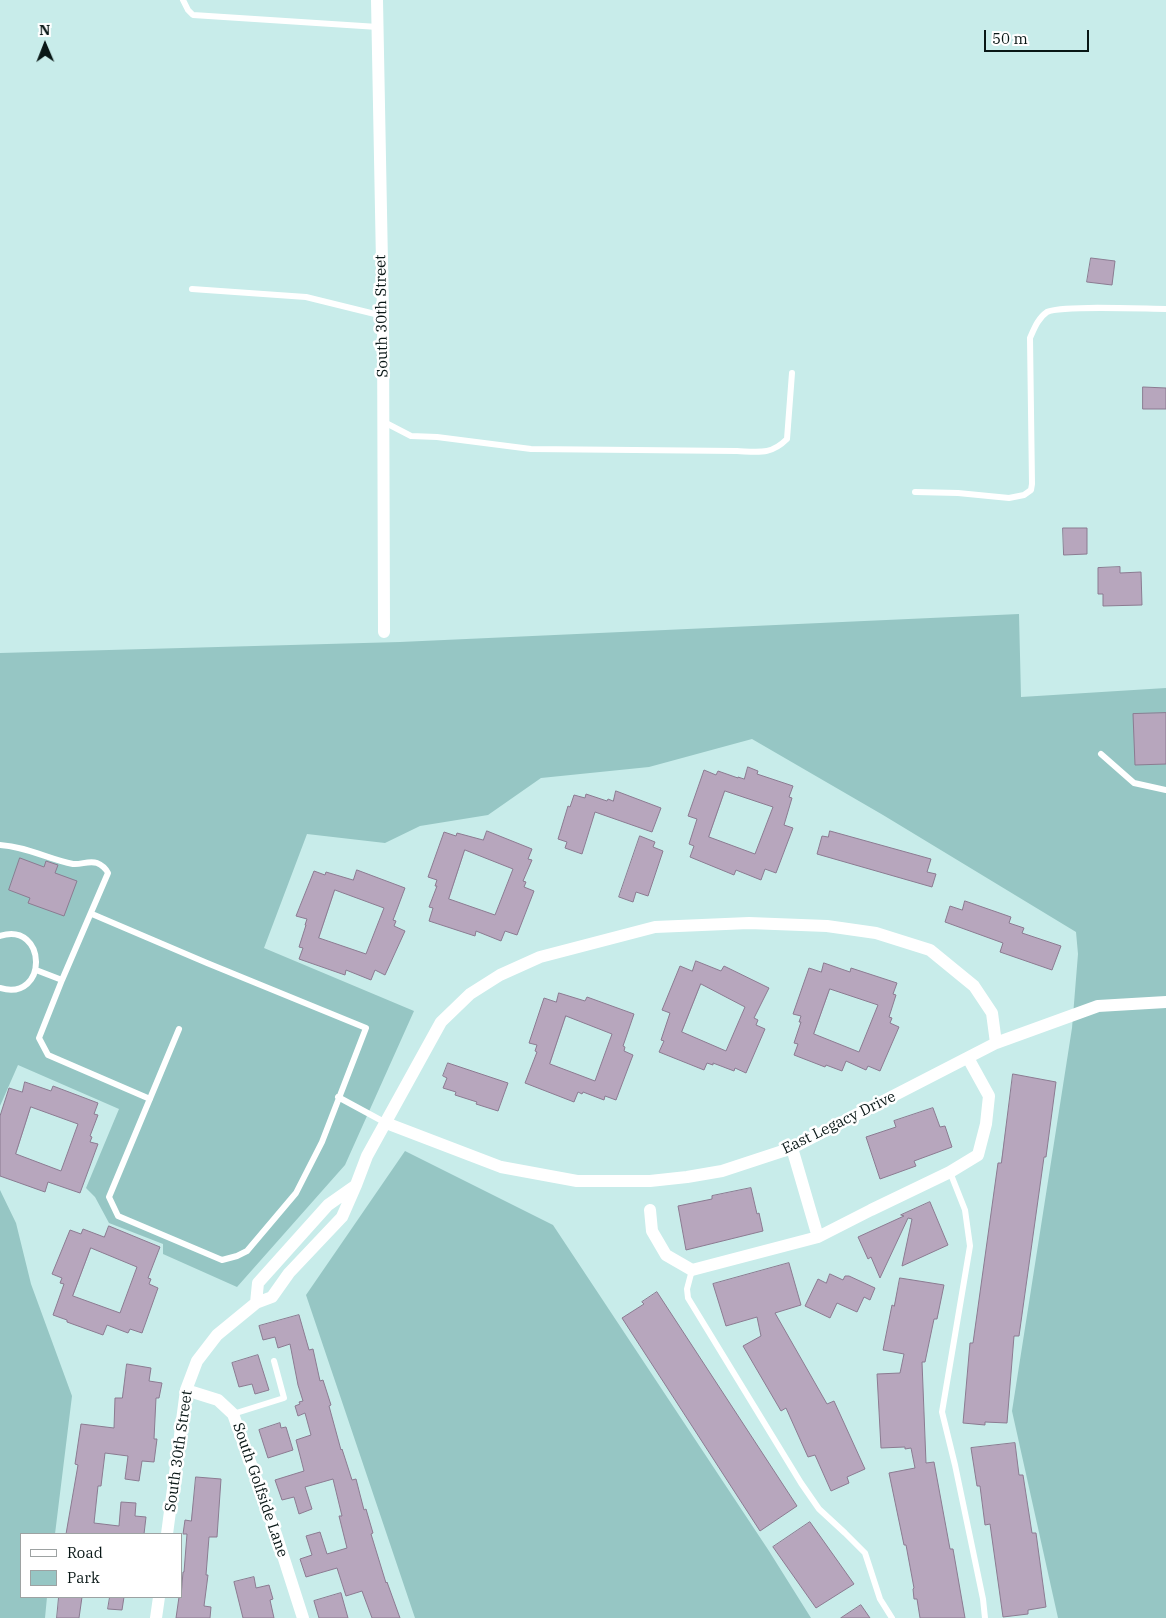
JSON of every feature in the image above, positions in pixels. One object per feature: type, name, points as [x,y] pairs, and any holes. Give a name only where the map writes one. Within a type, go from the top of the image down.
[{"type":"street","name":"South 30th Street","points":[[377,0],[383,316],[384,632]]},
{"type":"street","name":"South 30th Street","points":[[167,1533],[186,1390],[197,1361],[217,1335],[256,1303],[272,1297],[289,1273],[342,1217],[367,1156],[441,1022],[470,994],[500,974],[540,958],[655,927],[749,923],[827,926],[876,932],[930,950],[974,986],[992,1013],[996,1043]]},
{"type":"street","name":"East Legacy Drive","points":[[386,1123],[501,1167],[577,1181],[650,1180],[686,1177],[722,1171],[792,1148],[996,1043],[1098,1006],[1166,1002]]},
{"type":"street","points":[[650,1210],[652,1231],[666,1255],[692,1270],[818,1238],[950,1172],[978,1155],[986,1124],[989,1096],[968,1058]]},
{"type":"street","points":[[792,1148],[818,1238]]},
{"type":"street","points":[[256,1303],[258,1283],[328,1205],[356,1185]]},
{"type":"street","points":[[299,1236],[314,1247]]},
{"type":"street","name":"South Golfside Lane","points":[[186,1390],[218,1400],[233,1414],[277,1537],[303,1618]]},
{"type":"street","points":[[156,1618],[159,1598]]},
{"type":"lane","points":[[183,0],[193,15],[378,27]]},
{"type":"lane","points":[[192,290],[306,297],[383,316]]},
{"type":"lane","points":[[916,492],[958,493],[1009,498],[1024,495],[1031,490],[1030,338],[1039,320],[1048,311],[1072,308],[1166,309]]},
{"type":"lane","points":[[383,421],[411,436],[437,437],[531,449],[762,452],[779,447],[788,439],[792,373]]},
{"type":"lane","points":[[1101,754],[1134,783],[1166,790]]},
{"type":"lane","points":[[0,845],[29,849],[75,864],[95,862],[108,873],[39,1038],[48,1055],[150,1099]]},
{"type":"lane","points":[[92,914],[366,1028],[322,1142],[296,1192],[247,1251],[222,1260],[118,1216],[112,1207],[109,1197],[179,1029]]},
{"type":"lane","points":[[0,936],[13,934],[21,936],[28,941],[36,954],[36,970],[33,977],[21,987],[13,989],[0,988]]},
{"type":"lane","points":[[36,970],[62,980]]},
{"type":"lane","points":[[338,1097],[386,1123]]},
{"type":"lane","points":[[950,1172],[965,1210],[970,1246],[942,1412],[955,1465],[985,1618]]},
{"type":"lane","points":[[692,1270],[687,1289],[688,1298],[819,1509],[865,1553],[880,1599],[892,1618]]},
{"type":"lane","points":[[233,1414],[284,1398],[274,1361]]},
{"type":"green space","points":[[1019,614],[1021,697],[1166,688],[1166,1618],[1058,1618],[1012,1411],[1072,1028],[1078,954],[1076,932],[883,815],[752,739],[649,767],[541,778],[488,815],[420,826],[385,843],[307,834],[264,948],[414,1011],[345,1165],[237,1287],[163,1254],[163,1244],[109,1223],[95,1197],[86,1188],[119,1109],[18,1065],[0,1106],[0,653],[400,642]]},
{"type":"green space","points":[[405,1151],[553,1225],[769,1551],[811,1618],[415,1618],[306,1295]]},
{"type":"green space","points":[[0,1190],[16,1223],[31,1284],[72,1396],[55,1533],[20,1533],[20,1598],[47,1598],[45,1618],[0,1618]]},
{"type":"building","points":[[1091,258],[1115,261],[1112,285],[1087,282]]},
{"type":"building","points":[[1143,387],[1166,388],[1166,409],[1143,409]]},
{"type":"building","points":[[1063,528],[1087,528],[1087,554],[1064,555]]},
{"type":"building","points":[[1120,567],[1120,573],[1141,572],[1142,605],[1103,606],[1103,594],[1098,594],[1098,568]]},
{"type":"building","points":[[1166,713],[1166,764],[1135,765],[1133,714]]},
{"type":"building","points":[[748,767],[758,771],[757,774],[793,786],[789,797],[792,798],[784,825],[793,828],[776,873],[765,869],[761,880],[736,870],[734,875],[690,857],[694,846],[689,844],[697,819],[688,816],[704,770],[716,775],[718,771],[744,779]],"holes":[[[725,791],[773,807],[755,854],[709,837]]]},
{"type":"building","points":[[616,791],[661,808],[652,832],[595,812],[582,854],[565,848],[567,842],[558,839],[568,806],[570,807],[574,795],[585,798],[586,794],[607,801],[608,799],[613,801]]},
{"type":"building","points":[[487,831],[532,849],[528,859],[532,860],[523,881],[526,882],[524,887],[534,891],[517,935],[505,931],[501,941],[476,931],[475,936],[429,921],[433,908],[429,907],[437,886],[435,886],[437,880],[428,877],[444,832],[456,836],[457,833],[483,840]],"holes":[[[465,850],[513,869],[495,915],[449,899]]]},
{"type":"building","points":[[830,831],[931,859],[927,872],[936,874],[932,887],[817,854],[822,836],[828,837]]},
{"type":"building","points":[[640,836],[655,842],[653,847],[663,851],[648,896],[636,892],[633,902],[619,897]]},
{"type":"building","points":[[20,858],[44,867],[46,861],[58,865],[55,873],[77,881],[64,916],[28,903],[30,898],[9,890]]},
{"type":"building","points":[[357,870],[405,888],[393,920],[396,921],[394,926],[405,931],[385,975],[375,970],[371,980],[346,970],[345,975],[299,959],[303,948],[299,947],[307,919],[296,916],[314,871],[325,875],[326,872],[353,880]],"holes":[[[335,890],[384,908],[366,954],[319,938]]]},
{"type":"building","points":[[965,901],[1011,917],[1009,923],[1024,928],[1022,933],[1061,946],[1052,970],[1000,952],[1003,943],[945,922],[950,906],[962,910]]},
{"type":"building","points":[[696,961],[721,971],[724,966],[769,988],[754,1018],[758,1020],[756,1025],[765,1029],[746,1073],[735,1068],[734,1071],[713,1063],[713,1065],[707,1063],[704,1070],[659,1052],[664,1041],[661,1040],[670,1013],[662,1010],[680,966],[692,971]],"holes":[[[701,984],[745,1007],[726,1051],[682,1032]]]},
{"type":"building","points":[[824,963],[850,972],[851,968],[897,983],[893,994],[896,995],[889,1017],[892,1018],[890,1023],[899,1027],[880,1071],[868,1066],[866,1070],[846,1061],[842,1071],[826,1065],[825,1067],[794,1055],[798,1044],[794,1043],[801,1022],[799,1022],[801,1016],[793,1014],[809,968],[821,972]],"holes":[[[830,989],[878,1005],[859,1052],[814,1034]]]},
{"type":"building","points":[[559,993],[585,1001],[587,997],[634,1014],[623,1046],[625,1047],[624,1051],[633,1055],[616,1100],[605,1096],[604,1100],[578,1092],[574,1102],[525,1083],[537,1052],[535,1051],[537,1045],[529,1043],[544,998],[556,1002]],"holes":[[[566,1016],[612,1034],[595,1081],[550,1064]]]},
{"type":"building","points":[[448,1063],[508,1083],[498,1111],[476,1104],[477,1102],[455,1095],[456,1092],[443,1088],[447,1078],[443,1076]]},
{"type":"building","points":[[1013,1074],[1056,1082],[1046,1157],[1044,1157],[1019,1336],[1014,1336],[1007,1423],[985,1422],[985,1425],[963,1423],[970,1343],[973,1343],[998,1163],[1001,1163]]},
{"type":"building","points":[[25,1082],[51,1091],[53,1086],[98,1103],[94,1114],[98,1115],[90,1136],[92,1137],[90,1142],[98,1144],[80,1193],[48,1182],[45,1192],[0,1176],[0,1116],[9,1088],[22,1092]],"holes":[[[31,1107],[78,1124],[61,1171],[16,1154]]]},
{"type":"building","points":[[933,1108],[940,1127],[945,1126],[952,1147],[914,1161],[916,1166],[880,1179],[866,1137],[896,1127],[894,1121]]},
{"type":"building","points":[[751,1188],[763,1231],[686,1250],[678,1206],[712,1199],[712,1196]]},
{"type":"building","points":[[930,1202],[948,1245],[902,1266],[912,1219],[908,1218],[880,1278],[871,1257],[868,1259],[858,1237]]},
{"type":"building","points":[[109,1226],[160,1247],[148,1278],[151,1279],[149,1284],[158,1288],[142,1333],[130,1329],[128,1333],[107,1325],[103,1335],[53,1315],[64,1284],[60,1283],[62,1278],[52,1274],[70,1230],[81,1234],[83,1229],[104,1237]],"holes":[[[91,1248],[137,1267],[120,1313],[73,1296]]]},
{"type":"building","points":[[789,1263],[801,1305],[775,1313],[827,1404],[834,1401],[865,1469],[847,1477],[849,1483],[831,1491],[815,1455],[808,1457],[786,1408],[781,1411],[743,1346],[761,1336],[757,1317],[726,1326],[713,1284]]},
{"type":"building","points":[[830,1274],[843,1280],[845,1276],[849,1276],[875,1288],[870,1300],[864,1297],[857,1312],[837,1303],[830,1318],[805,1306],[818,1279],[826,1283]]},
{"type":"building","points":[[900,1278],[944,1285],[937,1319],[934,1319],[925,1362],[922,1362],[926,1463],[934,1462],[950,1549],[953,1549],[965,1618],[920,1618],[917,1599],[914,1599],[914,1588],[906,1545],[904,1545],[889,1473],[915,1468],[911,1448],[881,1448],[877,1374],[900,1373],[904,1354],[883,1350],[892,1305],[894,1306]]},
{"type":"building","points":[[657,1292],[797,1506],[760,1531],[622,1318],[644,1304],[642,1302]]},
{"type":"building","points":[[299,1315],[309,1350],[313,1349],[320,1381],[323,1380],[331,1405],[329,1406],[341,1450],[352,1480],[356,1479],[386,1583],[400,1618],[372,1618],[362,1591],[346,1596],[337,1568],[306,1577],[300,1559],[312,1555],[306,1536],[320,1532],[327,1554],[347,1548],[333,1479],[305,1487],[312,1509],[299,1514],[294,1497],[282,1500],[275,1480],[304,1471],[296,1440],[311,1435],[305,1413],[298,1416],[295,1406],[303,1401],[290,1344],[278,1348],[275,1337],[263,1340],[259,1326]]},
{"type":"building","points":[[258,1355],[269,1390],[255,1394],[252,1384],[239,1387],[232,1363]]},
{"type":"building","points":[[127,1364],[151,1368],[149,1381],[162,1383],[159,1398],[156,1398],[154,1439],[157,1439],[154,1462],[142,1461],[139,1481],[125,1479],[128,1456],[105,1453],[101,1486],[98,1486],[94,1523],[119,1526],[121,1502],[136,1503],[135,1516],[146,1517],[144,1533],[66,1533],[78,1465],[75,1464],[81,1424],[114,1428],[115,1398],[122,1398]]},
{"type":"building","points":[[280,1423],[281,1428],[286,1427],[293,1450],[268,1458],[259,1430]]},
{"type":"building","points":[[1015,1443],[1019,1475],[1023,1475],[1032,1533],[1036,1533],[1046,1607],[1028,1610],[1028,1614],[1003,1617],[990,1524],[985,1525],[980,1486],[977,1486],[971,1448]]},
{"type":"building","points":[[196,1477],[221,1479],[217,1537],[209,1537],[206,1575],[208,1575],[204,1606],[211,1607],[210,1618],[176,1618],[179,1598],[182,1598],[187,1534],[183,1534],[185,1520],[191,1521]]},
{"type":"building","points":[[810,1522],[854,1584],[816,1608],[773,1547]]},
{"type":"building","points":[[254,1577],[256,1588],[269,1585],[273,1599],[270,1600],[274,1618],[243,1618],[234,1582]]},
{"type":"building","points":[[341,1593],[348,1618],[319,1618],[314,1601]]},
{"type":"building","points":[[59,1598],[82,1598],[79,1618],[57,1618]]},
{"type":"building","points":[[110,1598],[124,1598],[122,1610],[108,1609]]},
{"type":"building","points":[[861,1605],[870,1618],[841,1618]]}]
